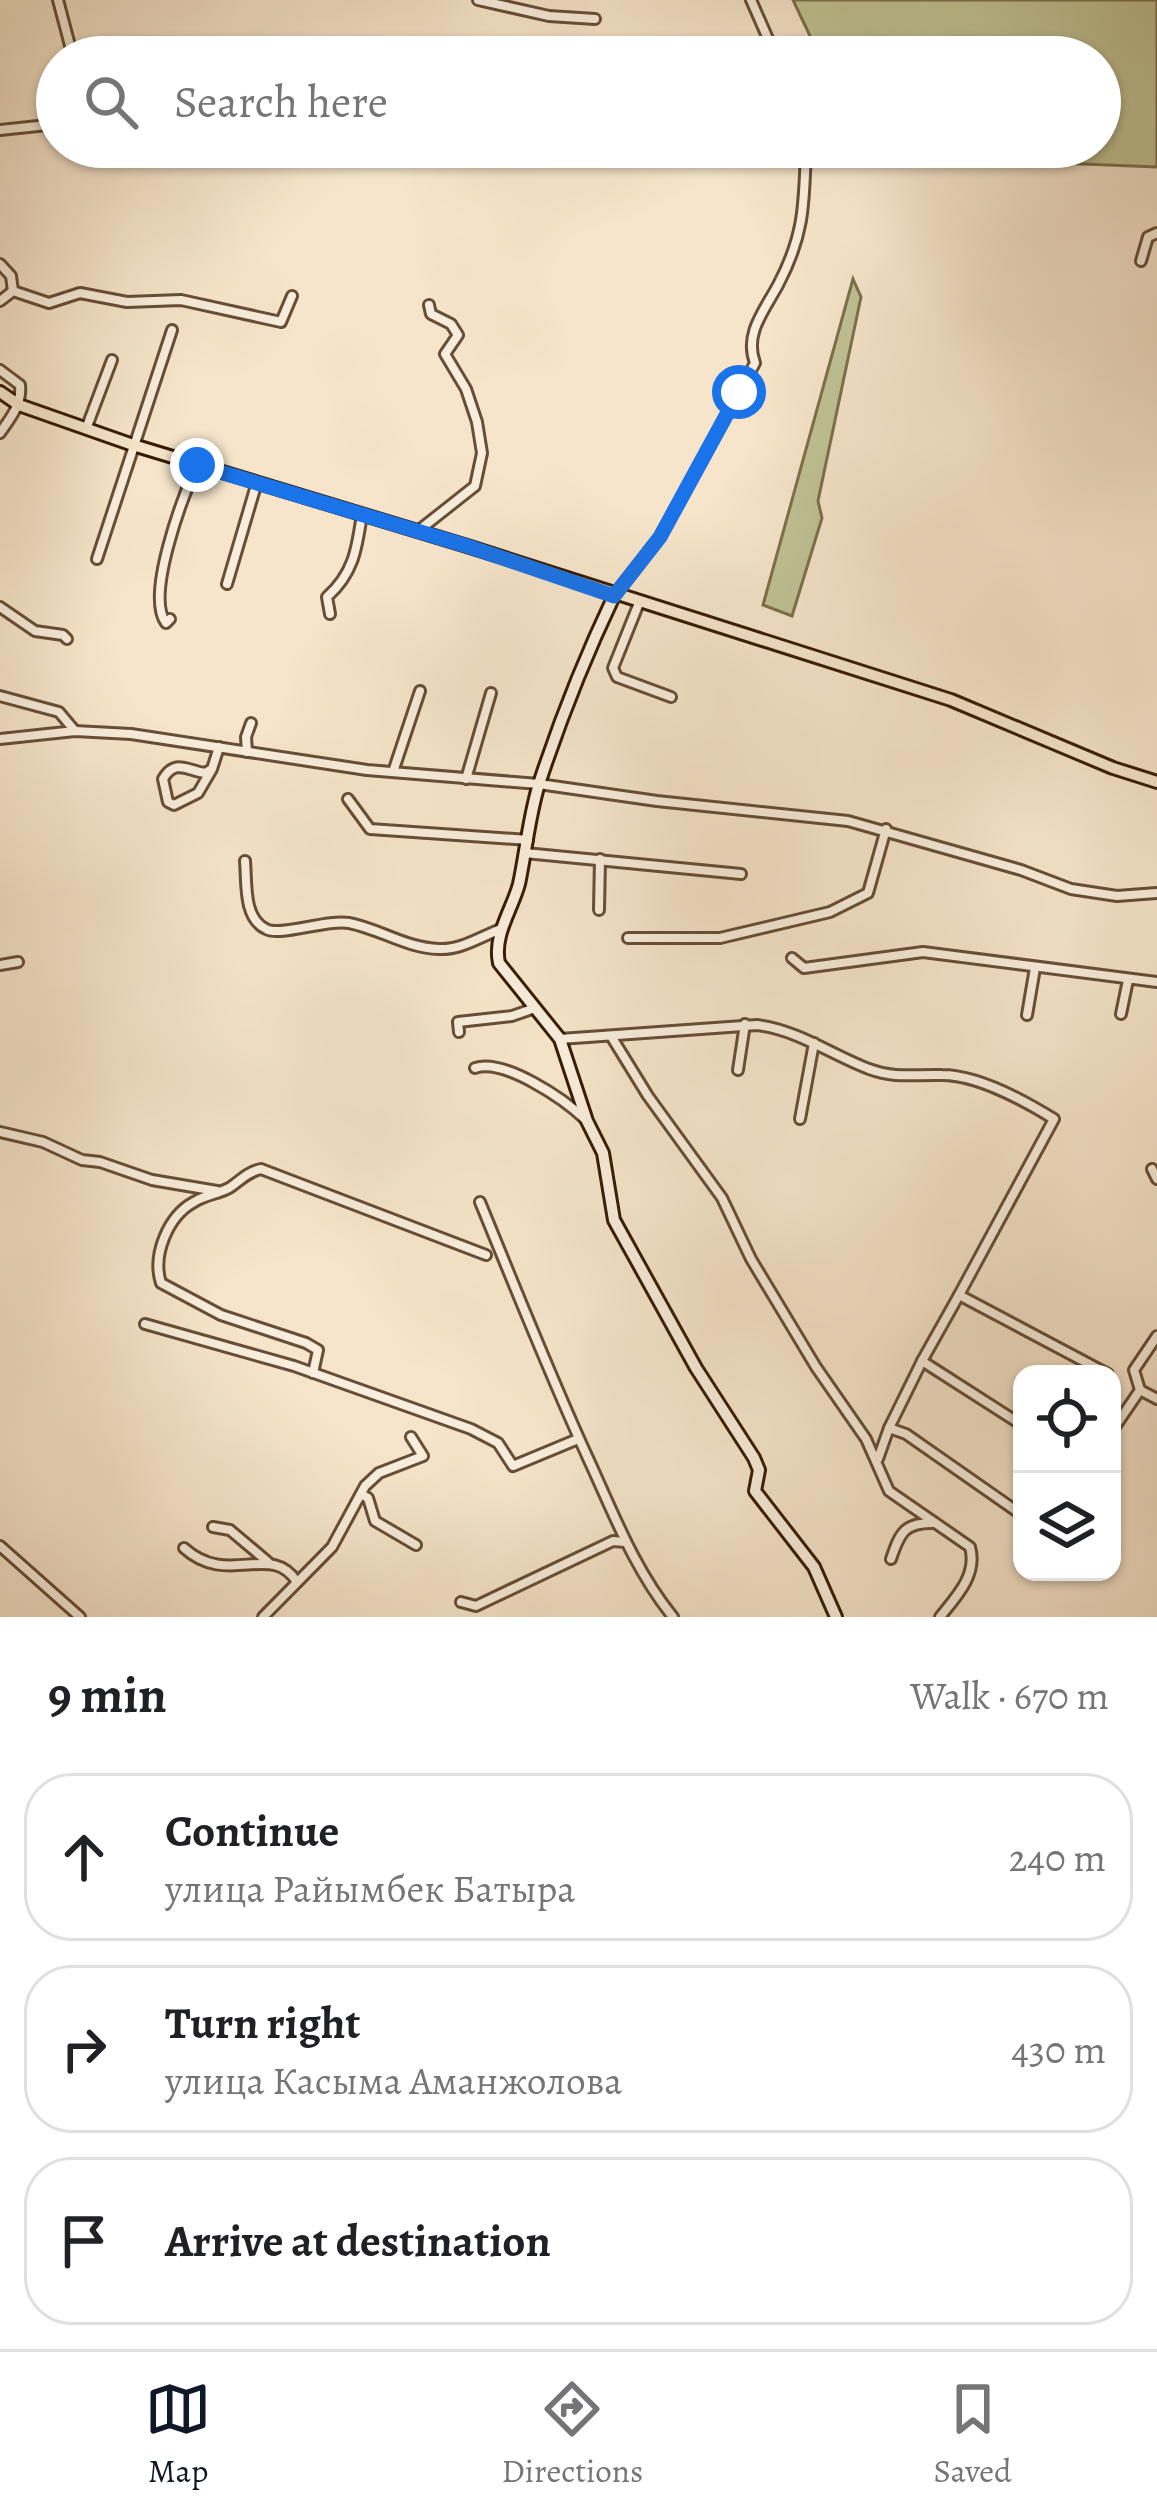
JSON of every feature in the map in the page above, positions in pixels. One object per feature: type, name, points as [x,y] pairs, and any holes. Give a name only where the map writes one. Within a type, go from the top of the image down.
[{"type":"main road","points":[[0,392],[19,405],[133,445],[951,700],[1157,782]]},
{"type":"street","points":[[58,0],[67,36]]},
{"type":"street","points":[[478,0],[549,16],[595,19]]},
{"type":"street","points":[[751,0],[767,36]]},
{"type":"street","points":[[0,130],[36,126]]},
{"type":"street","points":[[805,168],[802,227],[792,258],[750,337],[753,365],[660,537],[614,596],[570,690],[539,784],[518,889],[502,928],[499,963],[560,1040],[603,1153],[614,1220],[696,1369],[754,1458],[759,1470],[755,1491],[814,1567],[836,1617]]},
{"type":"street","points":[[1142,261],[1148,238],[1157,233]]},
{"type":"street","points":[[0,264],[11,276],[13,291]]},
{"type":"street","points":[[13,291],[49,303],[80,293],[127,302],[181,300],[281,322],[292,296]]},
{"type":"street","points":[[0,301],[13,291]]},
{"type":"street","points":[[418,531],[475,486],[482,453],[470,397],[446,354],[458,335],[452,324],[431,314],[429,305]]},
{"type":"street","points":[[98,559],[172,330]]},
{"type":"street","points":[[86,429],[112,360]]},
{"type":"street","points":[[0,370],[20,385],[19,405],[0,433]]},
{"type":"street","points":[[170,619],[166,623],[159,615],[158,592],[197,465]]},
{"type":"street","points":[[227,584],[256,482]]},
{"type":"street","points":[[330,614],[327,597],[346,580],[354,563],[362,514]]},
{"type":"street","points":[[639,603],[613,668],[617,677],[671,698]]},
{"type":"street","points":[[0,607],[35,631],[63,634],[67,639]]},
{"type":"street","points":[[393,772],[420,691]]},
{"type":"street","points":[[466,779],[491,693]]},
{"type":"street","points":[[0,696],[53,709],[75,731]]},
{"type":"street","points":[[248,752],[251,723]]},
{"type":"street","points":[[0,740],[75,731],[131,734],[393,772],[539,784],[848,821],[1071,889],[1117,896],[1157,893]]},
{"type":"street","points":[[212,769],[202,774],[179,766],[168,771],[163,779],[168,802],[174,805],[198,793],[212,769],[219,748]]},
{"type":"street","points":[[348,799],[370,829],[741,874]]},
{"type":"street","points":[[628,938],[720,938],[830,913],[868,892],[886,829]]},
{"type":"street","points":[[598,910],[600,859]]},
{"type":"street","points":[[245,861],[249,910],[262,928],[273,932],[313,923],[348,923],[414,946],[442,950],[467,945],[502,928]]},
{"type":"street","points":[[791,958],[804,968],[923,952],[1157,982]]},
{"type":"street","points":[[0,965],[18,962]]},
{"type":"street","points":[[1027,1015],[1035,968]]},
{"type":"street","points":[[1121,1014],[1128,980]]},
{"type":"street","points":[[458,1032],[458,1022],[532,1009]]},
{"type":"street","points":[[560,1040],[746,1024],[771,1027],[871,1070],[904,1078],[950,1075],[1020,1098],[1054,1119],[922,1360],[877,1460]]},
{"type":"street","points":[[738,1070],[746,1024]]},
{"type":"street","points":[[611,1036],[722,1198],[751,1259],[877,1460],[889,1491],[970,1547],[974,1560],[969,1577],[940,1617]]},
{"type":"street","points":[[800,1119],[814,1043]]},
{"type":"street","points":[[475,1068],[487,1065],[543,1086],[587,1121]]},
{"type":"street","points":[[0,1132],[152,1180],[219,1192]]},
{"type":"street","points":[[313,1373],[318,1350],[306,1342],[221,1315],[161,1283],[157,1262],[172,1219],[196,1200],[261,1169],[486,1256]]},
{"type":"street","points":[[480,1202],[625,1542],[652,1592],[673,1617]]},
{"type":"street","points":[[959,1295],[1091,1365]]},
{"type":"street","points":[[146,1324],[313,1373],[492,1438],[513,1466],[578,1439]]},
{"type":"street","points":[[1157,1336],[1134,1370],[1140,1390],[1157,1399]]},
{"type":"street","points":[[922,1360],[1013,1419]]},
{"type":"street","points":[[1121,1417],[1140,1390]]},
{"type":"street","points":[[890,1428],[906,1434],[1013,1509]]},
{"type":"street","points":[[263,1617],[332,1547],[359,1494],[379,1473],[423,1456],[411,1437]]},
{"type":"street","points":[[359,1494],[368,1498],[375,1521],[416,1545]]},
{"type":"street","points":[[891,1559],[897,1539],[907,1528],[916,1522],[937,1523]]},
{"type":"street","points":[[213,1527],[230,1530],[297,1582]]},
{"type":"street","points":[[460,1601],[476,1606],[613,1541],[625,1542]]},
{"type":"street","points":[[0,1546],[80,1617]]},
{"type":"street","points":[[184,1548],[214,1568],[269,1563]]},
{"type":"green space","points":[[793,0],[1157,0],[1157,167],[1121,166],[1121,36],[810,36]]},
{"type":"green space","points":[[853,279],[861,297],[818,501],[822,518],[792,616],[763,605]]},
{"type":"route","points":[[197,465],[467,546],[614,596],[660,537],[739,392]]}]
